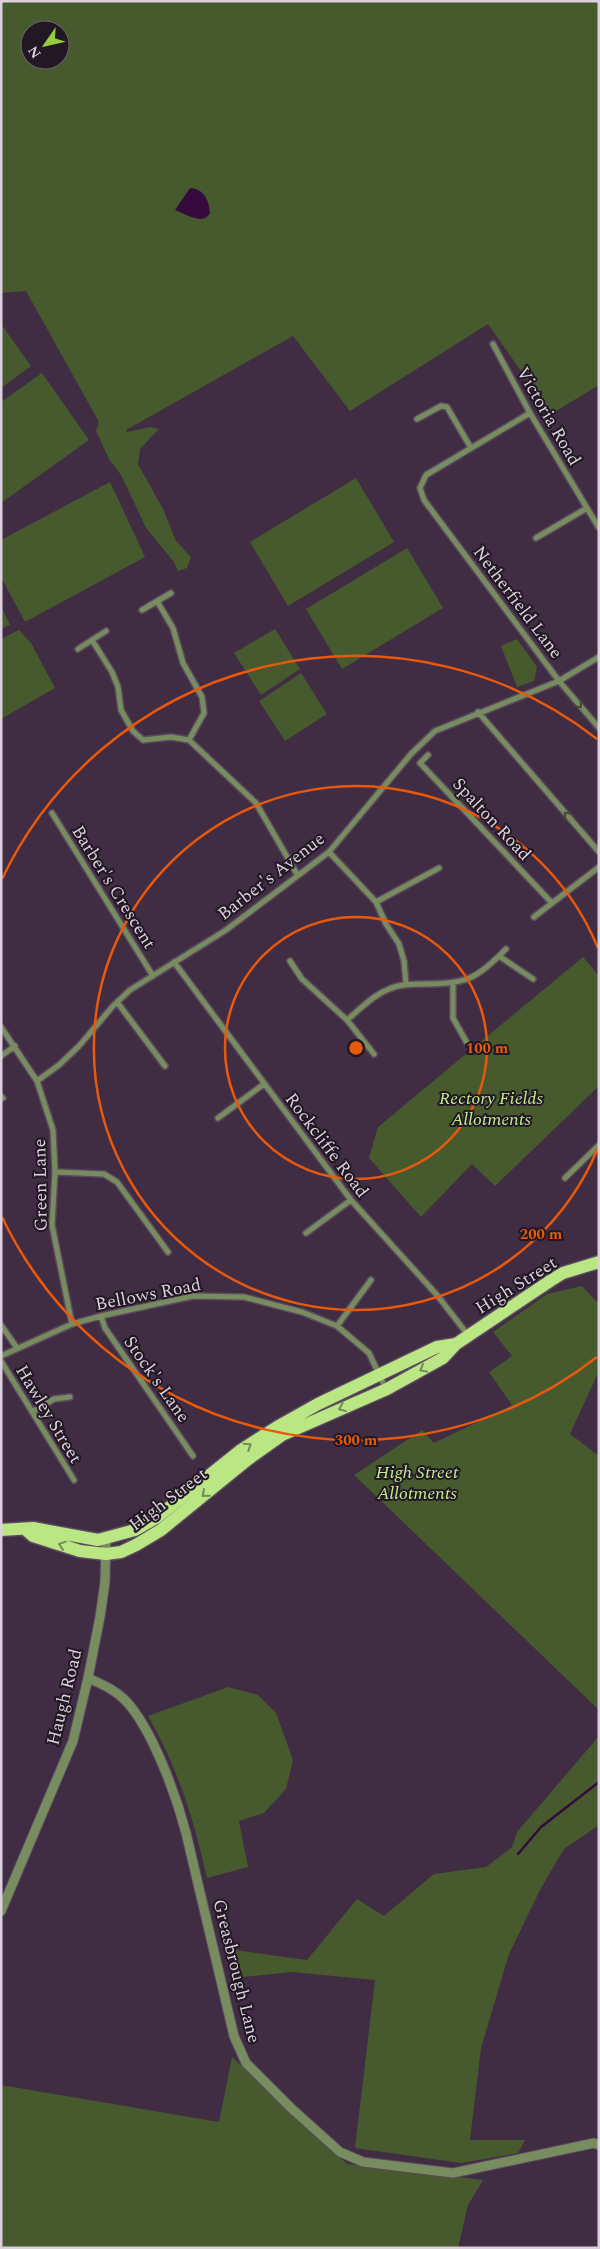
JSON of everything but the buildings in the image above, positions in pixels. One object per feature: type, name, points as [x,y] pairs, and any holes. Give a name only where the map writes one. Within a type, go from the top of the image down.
[{"type":"main road","name":"High Street","points":[[25,1529],[33,1536],[80,1551],[106,1554],[121,1552],[148,1539],[247,1460],[282,1435],[387,1389],[442,1358],[456,1344],[563,1273],[599,1262]]},
{"type":"main road","name":"High Street","points":[[25,1529],[33,1528],[98,1540],[135,1530],[156,1518],[241,1450],[277,1427],[318,1404],[437,1347],[456,1344]]},
{"type":"main road","points":[[1,1530],[25,1529]]},
{"type":"street","name":"Victoria Road","points":[[493,344],[530,413],[599,528]]},
{"type":"street","points":[[417,419],[441,406],[447,407],[471,448],[530,413]]},
{"type":"street","name":"Netherfield Lane","points":[[471,448],[426,475],[420,488],[424,500],[559,681],[599,728]]},
{"type":"street","points":[[536,538],[587,508]]},
{"type":"street","points":[[142,610],[171,593]]},
{"type":"street","points":[[157,601],[173,628],[183,663],[202,697],[204,713],[189,740]]},
{"type":"street","points":[[78,648],[106,631]]},
{"type":"street","points":[[92,640],[112,672],[118,687],[120,710],[133,731],[144,740],[171,738],[189,740],[256,803],[297,874]]},
{"type":"street","name":"Barber's Avenue","points":[[38,1081],[79,1046],[117,1002],[130,990],[226,930],[297,874],[329,852],[411,754],[435,731],[478,712],[522,698],[559,681],[599,657]]},
{"type":"street","points":[[478,712],[599,852]]},
{"type":"street","name":"Spalton Road","points":[[428,755],[420,763],[552,903]]},
{"type":"street","name":"Barber's Crescent","points":[[52,813],[153,976]]},
{"type":"street","points":[[329,852],[376,902],[386,924],[399,944],[404,961],[406,984]]},
{"type":"street","points":[[534,918],[599,867]]},
{"type":"street","points":[[376,902],[439,868]]},
{"type":"street","points":[[347,1020],[386,990],[406,984],[452,984],[472,978],[506,949]]},
{"type":"street","points":[[499,956],[533,979]]},
{"type":"street","points":[[290,961],[302,979],[347,1020],[374,1054]]},
{"type":"street","name":"Rockcliffe Road","points":[[174,962],[351,1200],[437,1295],[468,1336]]},
{"type":"street","points":[[452,984],[453,1018],[467,1043]]},
{"type":"street","points":[[117,1002],[165,1066]]},
{"type":"street","name":"Green Lane","points":[[1,1026],[38,1081],[53,1130],[56,1172],[52,1225],[72,1324]]},
{"type":"street","points":[[1,1056],[15,1046]]},
{"type":"street","points":[[218,1118],[264,1084]]},
{"type":"street","points":[[565,1178],[599,1145]]},
{"type":"street","points":[[56,1172],[104,1174],[117,1182],[168,1252]]},
{"type":"street","points":[[306,1233],[351,1200]]},
{"type":"street","points":[[337,1326],[371,1280]]},
{"type":"street","name":"Bellows Road","points":[[1,1356],[72,1324],[171,1300],[219,1295],[269,1302],[302,1312],[337,1326],[369,1353],[387,1389]]},
{"type":"street","name":"Stock's Lane","points":[[101,1316],[104,1328],[193,1456]]},
{"type":"street","points":[[1,1325],[17,1348]]},
{"type":"street","name":"Hawley Street","points":[[1,1361],[74,1480]]},
{"type":"street","points":[[32,1412],[54,1399],[70,1397]]},
{"type":"street","name":"Haugh Road","points":[[1,1911],[73,1741],[88,1678],[105,1582],[106,1539]]},
{"type":"street","name":"Greasbrough Lane","points":[[88,1678],[108,1686],[124,1699],[140,1720],[178,1804],[234,2036],[246,2063],[340,2152],[363,2162],[454,2173],[594,2143],[599,2145]]},
{"type":"green space","points":[[1,1],[599,1],[599,385],[551,414],[488,324],[350,411],[293,336],[126,430],[127,432],[150,427],[159,429],[140,449],[138,464],[163,509],[176,541],[191,557],[187,568],[178,571],[174,562],[146,528],[121,475],[109,459],[96,431],[99,422],[26,291],[1,293]]},
{"type":"green space","points":[[1,324],[31,366],[1,388]]},
{"type":"green space","points":[[42,373],[89,440],[1,503],[1,402]]},
{"type":"green space","points":[[356,478],[394,542],[288,606],[250,542]]},
{"type":"green space","points":[[110,482],[145,557],[25,622],[1,577],[1,540]]},
{"type":"green space","points":[[407,548],[443,608],[342,669],[306,609]]},
{"type":"green space","points":[[1,606],[10,625],[1,629]]},
{"type":"green space","points":[[275,629],[300,669],[261,695],[234,653]]},
{"type":"green space","points":[[19,630],[31,643],[55,688],[1,719],[1,639]]},
{"type":"green space","points":[[517,639],[537,667],[534,681],[517,687],[501,646]]},
{"type":"green space","points":[[301,673],[327,714],[285,741],[259,701]]},
{"type":"green space","name":"Rectory Fields Allotments","points":[[583,957],[599,976],[599,1086],[495,1186],[472,1164],[421,1217],[369,1158],[378,1127]]},
{"type":"green space","name":"High Street Allotments","points":[[582,1286],[599,1304],[599,1371],[570,1434],[599,1456],[599,1710],[354,1475],[422,1430],[434,1443],[512,1405],[489,1372],[512,1356],[493,1332],[547,1294]]},
{"type":"green space","points":[[228,1687],[258,1695],[276,1713],[293,1760],[286,1789],[264,1813],[239,1821],[248,1867],[207,1878],[197,1836],[184,1795],[168,1755],[148,1716]]},
{"type":"green space","points":[[599,1736],[599,1825],[564,1849],[541,1888],[509,1954],[481,2048],[470,2140],[525,2140],[518,2153],[461,2163],[355,2148],[375,1980],[292,1972],[243,1977],[235,1950],[307,1960],[357,1899],[384,1916],[434,1874],[486,1867],[512,1847],[517,1832]]},
{"type":"green space","points":[[232,2057],[347,2164],[483,2180],[468,2205],[458,2248],[1,2248],[1,2085],[219,2122]]},
{"type":"shaded area","points":[[190,188],[199,190],[205,196],[210,213],[203,219],[194,218],[175,210]]},
{"type":"waterway","points":[[518,1854],[541,1827],[599,1782]]}]
